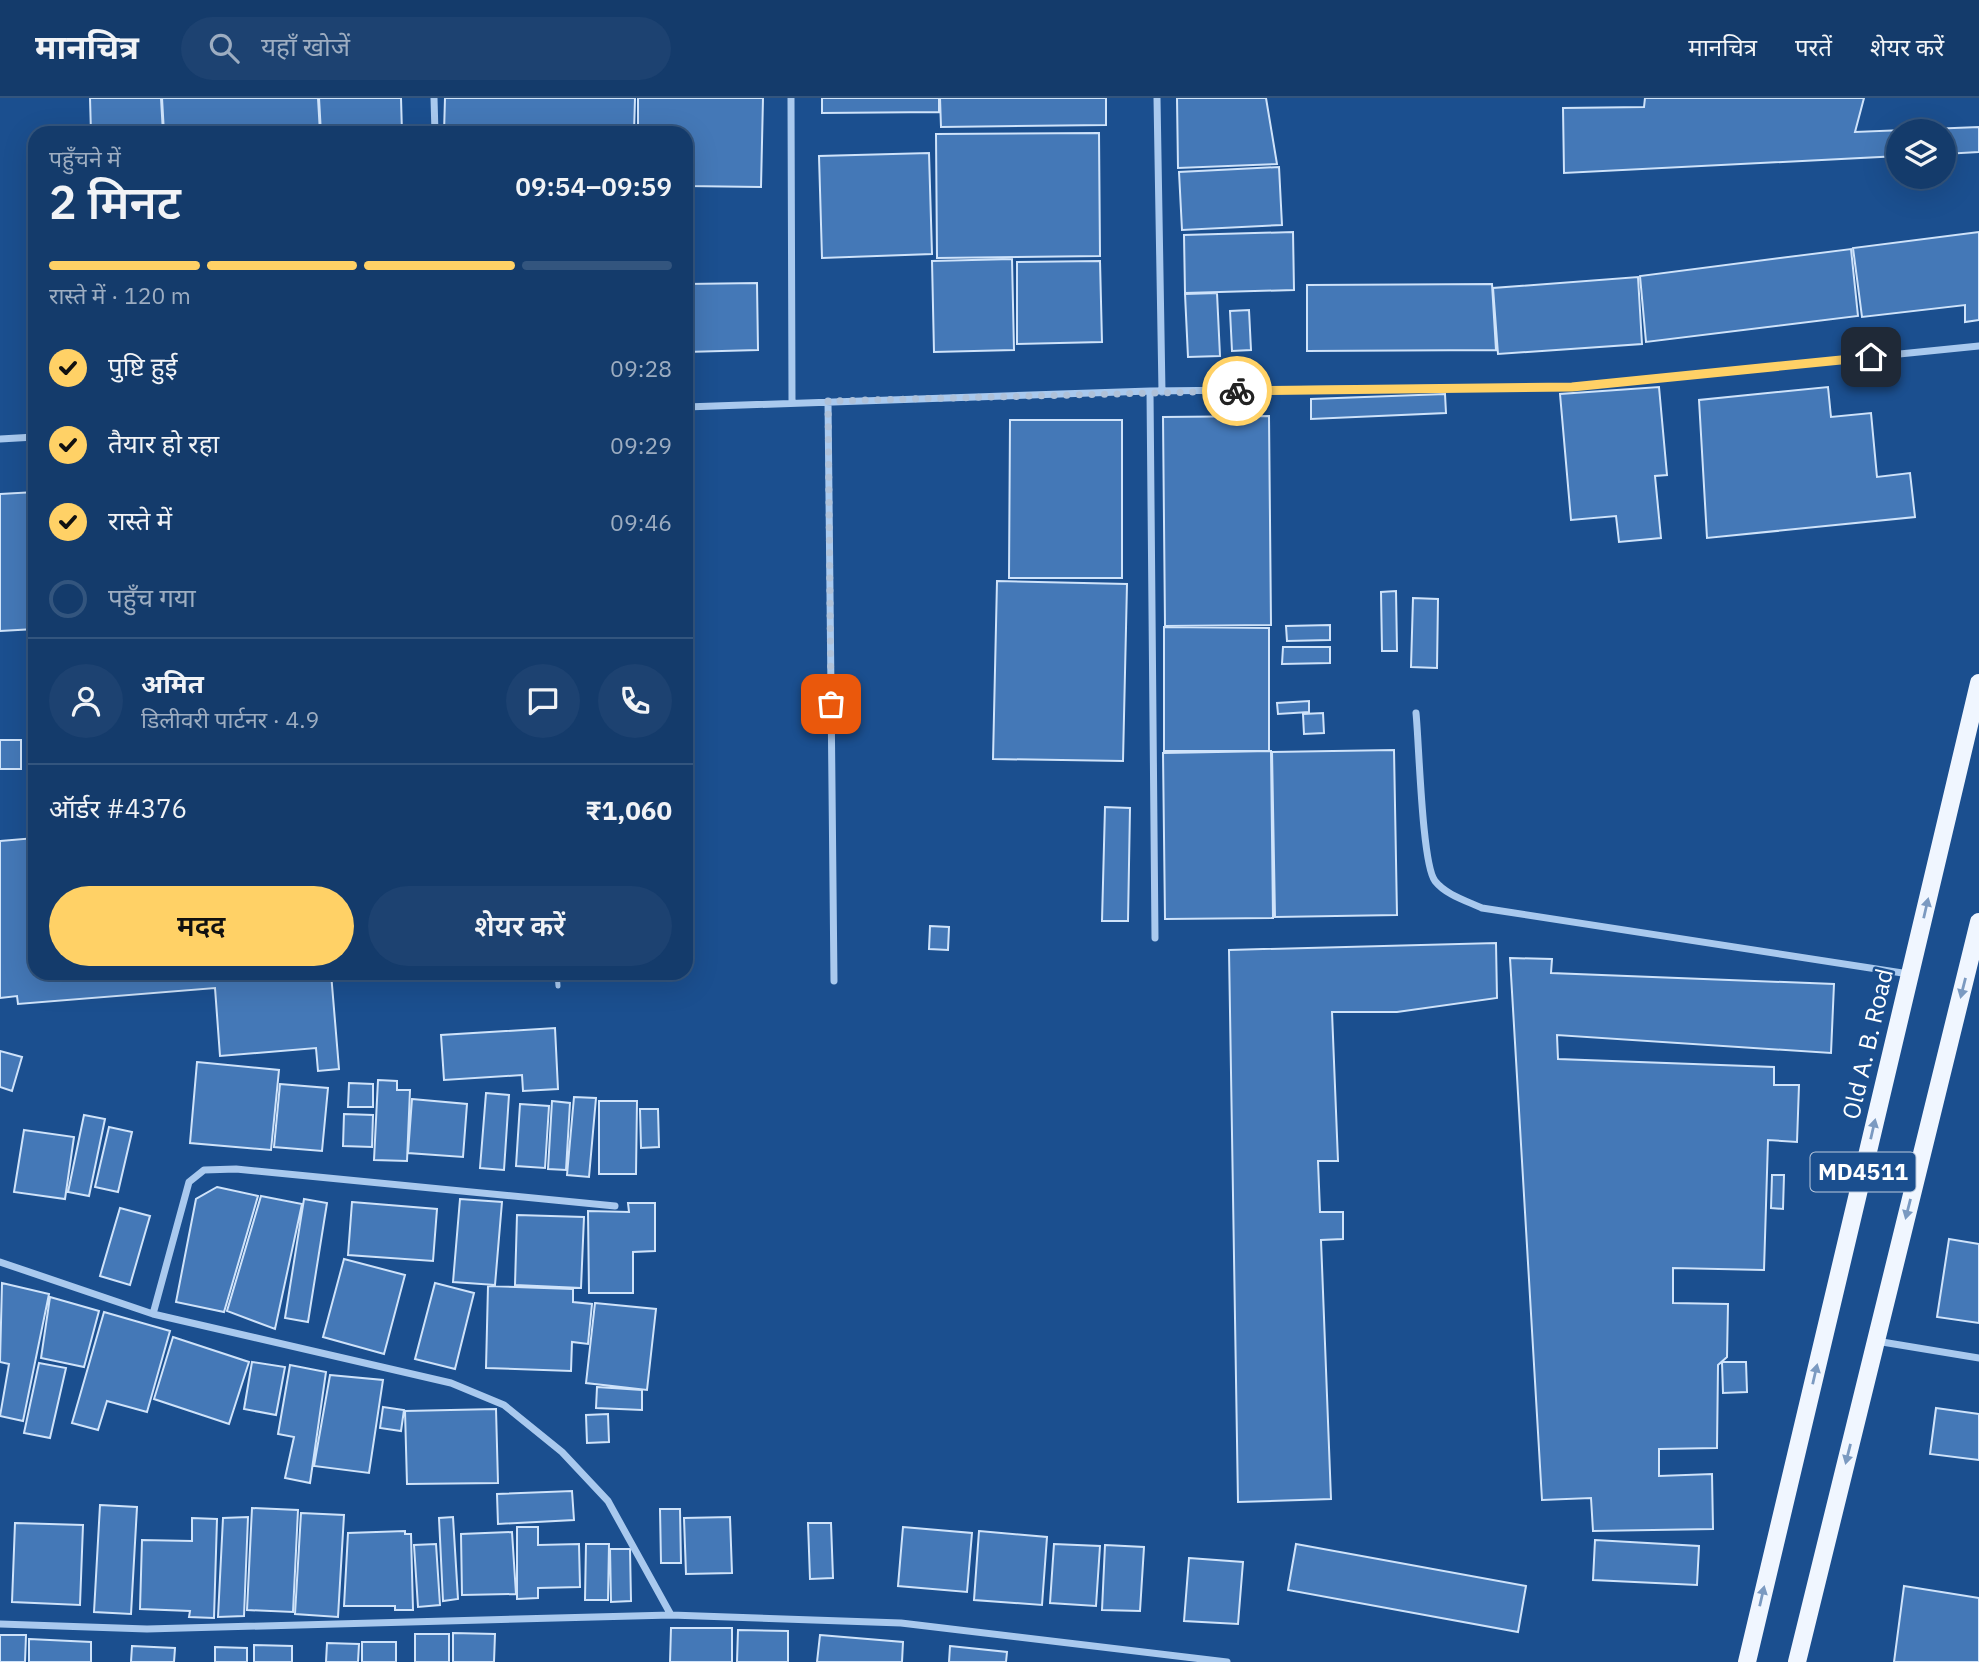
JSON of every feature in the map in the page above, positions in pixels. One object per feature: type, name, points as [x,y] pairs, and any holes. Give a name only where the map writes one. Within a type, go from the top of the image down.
[{"type":"main road","name":"Old A. B. Road","points":[[1747,1662],[1979,683]]},
{"type":"main road","name":"MD4511","points":[[1797,1662],[1979,922]]},
{"type":"street","points":[[434,98],[435,126]]},
{"type":"street","points":[[791,98],[792,401]]},
{"type":"street","points":[[1157,98],[1162,392]]},
{"type":"street","points":[[693,407],[792,401],[1150,391],[1572,387],[1979,346]]},
{"type":"street","points":[[1150,391],[1155,938]]},
{"type":"street","points":[[828,401],[834,981]]},
{"type":"street","points":[[0,439],[28,438]]},
{"type":"street","points":[[1416,713],[1426,856],[1434,880],[1450,893],[1482,908],[1910,974]]},
{"type":"street","points":[[153,1314],[189,1182],[204,1170],[236,1169],[615,1206]]},
{"type":"street","points":[[0,1262],[153,1314],[451,1383],[504,1405],[562,1452],[608,1501],[671,1615]]},
{"type":"street","points":[[1875,1340],[1979,1358]]},
{"type":"street","points":[[0,1624],[147,1629],[671,1615],[901,1623],[1227,1662]]},
{"type":"lane","points":[[558,980],[558,986]]},
{"type":"building","points":[[90,98],[161,98],[163,126],[91,126]]},
{"type":"building","points":[[162,98],[318,98],[320,126],[164,126]]},
{"type":"building","points":[[319,98],[401,98],[402,126],[321,126]]},
{"type":"building","points":[[445,98],[635,98],[634,126],[444,126]]},
{"type":"building","points":[[638,98],[763,98],[761,187],[693,186],[693,126],[638,126]]},
{"type":"building","points":[[822,98],[939,98],[939,112],[822,113]]},
{"type":"building","points":[[940,98],[1106,98],[1106,125],[941,127]]},
{"type":"building","points":[[1177,98],[1266,98],[1277,164],[1178,168]]},
{"type":"building","points":[[1645,98],[1864,98],[1855,132],[1886,131],[1886,157],[1564,173],[1563,108],[1644,107]]},
{"type":"building","points":[[1979,127],[1979,152],[1956,153],[1956,128]]},
{"type":"building","points":[[1099,133],[1100,256],[937,258],[936,134]]},
{"type":"building","points":[[929,153],[932,254],[822,258],[819,156]]},
{"type":"building","points":[[1279,167],[1282,225],[1182,230],[1179,172]]},
{"type":"building","points":[[1293,232],[1294,290],[1185,293],[1184,235]]},
{"type":"building","points":[[1979,232],[1979,320],[1965,322],[1965,305],[1862,317],[1853,248]]},
{"type":"building","points":[[1851,249],[1858,316],[1646,342],[1640,276]]},
{"type":"building","points":[[1012,259],[1014,350],[934,352],[932,261]]},
{"type":"building","points":[[1100,261],[1102,342],[1017,344],[1017,262]]},
{"type":"building","points":[[1638,277],[1642,344],[1498,354],[1493,288]]},
{"type":"building","points":[[757,283],[758,350],[693,352],[693,284]]},
{"type":"building","points":[[1492,284],[1496,350],[1307,351],[1307,285]]},
{"type":"building","points":[[1217,293],[1220,356],[1188,357],[1185,294]]},
{"type":"building","points":[[1249,310],[1251,350],[1232,351],[1230,311]]},
{"type":"building","points":[[1659,387],[1667,475],[1655,476],[1661,538],[1619,542],[1616,516],[1571,520],[1560,394]]},
{"type":"building","points":[[1828,387],[1831,417],[1871,413],[1877,477],[1910,473],[1915,517],[1707,538],[1699,400]]},
{"type":"building","points":[[1445,394],[1446,413],[1311,419],[1311,399]]},
{"type":"building","points":[[1269,416],[1271,625],[1165,626],[1163,417]]},
{"type":"building","points":[[1010,420],[1122,420],[1122,578],[1009,578]]},
{"type":"building","points":[[28,492],[28,629],[0,631],[0,494]]},
{"type":"building","points":[[997,581],[1127,584],[1123,761],[993,759]]},
{"type":"building","points":[[1396,591],[1397,651],[1382,651],[1381,592]]},
{"type":"building","points":[[1413,598],[1438,599],[1437,668],[1411,667]]},
{"type":"building","points":[[1330,625],[1330,640],[1287,641],[1286,626]]},
{"type":"building","points":[[1164,627],[1269,628],[1269,751],[1164,751]]},
{"type":"building","points":[[1283,647],[1330,647],[1330,663],[1282,664]]},
{"type":"building","points":[[1309,701],[1309,712],[1278,714],[1277,703]]},
{"type":"building","points":[[1323,713],[1324,733],[1304,734],[1303,714]]},
{"type":"building","points":[[0,740],[21,740],[21,769],[0,769]]},
{"type":"building","points":[[1394,750],[1397,915],[1275,917],[1272,752]]},
{"type":"building","points":[[1271,751],[1273,918],[1165,919],[1163,753]]},
{"type":"building","points":[[1105,807],[1130,808],[1128,921],[1102,921]]},
{"type":"building","points":[[28,839],[28,980],[332,980],[339,1069],[318,1071],[316,1048],[220,1056],[215,988],[18,1004],[17,996],[0,998],[0,841]]},
{"type":"building","points":[[930,926],[949,927],[948,950],[929,949]]},
{"type":"building","points":[[1496,943],[1497,998],[1397,1012],[1332,1012],[1338,1161],[1318,1161],[1320,1212],[1343,1212],[1343,1239],[1321,1240],[1331,1499],[1238,1502],[1229,950]]},
{"type":"building","points":[[1510,958],[1552,959],[1551,973],[1834,984],[1831,1053],[1557,1035],[1558,1059],[1774,1067],[1774,1085],[1799,1085],[1797,1142],[1768,1140],[1764,1270],[1673,1268],[1673,1303],[1728,1304],[1727,1357],[1718,1365],[1717,1448],[1659,1449],[1659,1476],[1712,1474],[1713,1529],[1593,1531],[1591,1498],[1542,1500]]},
{"type":"building","points":[[555,1028],[558,1089],[523,1091],[522,1075],[444,1080],[441,1035]]},
{"type":"building","points":[[0,1051],[22,1057],[12,1091],[0,1087]]},
{"type":"building","points":[[197,1062],[279,1070],[271,1150],[190,1143]]},
{"type":"building","points":[[378,1080],[397,1081],[397,1090],[410,1090],[407,1161],[374,1160]]},
{"type":"building","points":[[349,1083],[373,1084],[373,1107],[348,1107]]},
{"type":"building","points":[[280,1084],[328,1088],[322,1151],[274,1147]]},
{"type":"building","points":[[486,1093],[509,1095],[504,1170],[480,1168]]},
{"type":"building","points":[[574,1097],[596,1098],[589,1177],[567,1175]]},
{"type":"building","points":[[412,1099],[467,1104],[463,1157],[408,1153]]},
{"type":"building","points":[[552,1101],[570,1103],[566,1170],[548,1169]]},
{"type":"building","points":[[599,1101],[637,1101],[636,1174],[599,1174]]},
{"type":"building","points":[[520,1104],[549,1106],[545,1168],[516,1166]]},
{"type":"building","points":[[640,1109],[658,1109],[659,1147],[641,1148]]},
{"type":"building","points":[[344,1114],[373,1115],[372,1147],[343,1146]]},
{"type":"building","points":[[84,1115],[105,1119],[89,1196],[68,1192]]},
{"type":"building","points":[[109,1127],[132,1132],[118,1192],[95,1187]]},
{"type":"building","points":[[24,1130],[74,1137],[65,1199],[14,1192]]},
{"type":"building","points":[[1772,1175],[1784,1175],[1783,1209],[1771,1208]]},
{"type":"building","points":[[217,1187],[258,1196],[224,1312],[176,1302],[196,1199]]},
{"type":"building","points":[[261,1196],[302,1204],[275,1329],[227,1311]]},
{"type":"building","points":[[304,1199],[327,1203],[308,1322],[285,1318]]},
{"type":"building","points":[[460,1199],[502,1202],[495,1285],[453,1282]]},
{"type":"building","points":[[352,1202],[437,1209],[433,1261],[348,1255]]},
{"type":"building","points":[[628,1203],[655,1203],[655,1251],[633,1252],[633,1293],[589,1293],[588,1211],[629,1212]]},
{"type":"building","points":[[120,1208],[150,1216],[130,1285],[100,1276]]},
{"type":"building","points":[[517,1215],[584,1217],[581,1288],[515,1285]]},
{"type":"building","points":[[1949,1239],[1979,1244],[1979,1323],[1937,1317]]},
{"type":"building","points":[[344,1259],[405,1275],[384,1354],[323,1337]]},
{"type":"building","points":[[2,1283],[49,1294],[23,1421],[0,1416],[9,1364],[0,1362]]},
{"type":"building","points":[[435,1283],[474,1293],[455,1369],[415,1359]]},
{"type":"building","points":[[488,1286],[573,1289],[573,1302],[592,1304],[588,1344],[572,1342],[571,1371],[486,1368]]},
{"type":"building","points":[[50,1297],[99,1311],[84,1367],[41,1358]]},
{"type":"building","points":[[595,1303],[656,1309],[647,1390],[586,1383]]},
{"type":"building","points":[[104,1312],[170,1331],[147,1412],[107,1401],[98,1430],[72,1423]]},
{"type":"building","points":[[173,1337],[249,1362],[229,1424],[154,1399]]},
{"type":"building","points":[[252,1362],[285,1367],[276,1415],[244,1409]]},
{"type":"building","points":[[1722,1362],[1746,1362],[1747,1392],[1723,1393]]},
{"type":"building","points":[[39,1363],[66,1368],[50,1438],[24,1433]]},
{"type":"building","points":[[290,1365],[326,1372],[310,1483],[285,1478],[294,1437],[278,1434]]},
{"type":"building","points":[[330,1375],[383,1380],[369,1473],[314,1466]]},
{"type":"building","points":[[597,1387],[642,1390],[642,1410],[596,1408]]},
{"type":"building","points":[[383,1407],[404,1410],[401,1431],[380,1428]]},
{"type":"building","points":[[1936,1408],[1979,1414],[1979,1460],[1930,1454]]},
{"type":"building","points":[[496,1409],[498,1483],[407,1484],[405,1411]]},
{"type":"building","points":[[608,1414],[609,1442],[587,1443],[586,1415]]},
{"type":"building","points":[[572,1491],[574,1520],[498,1524],[497,1494]]},
{"type":"building","points":[[100,1505],[137,1507],[131,1614],[94,1612]]},
{"type":"building","points":[[252,1508],[298,1510],[293,1612],[247,1610]]},
{"type":"building","points":[[660,1509],[680,1509],[681,1563],[661,1563]]},
{"type":"building","points":[[301,1513],[344,1515],[338,1617],[295,1614]]},
{"type":"building","points":[[248,1517],[244,1616],[218,1617],[223,1518]]},
{"type":"building","points":[[453,1517],[458,1599],[443,1601],[439,1518]]},
{"type":"building","points":[[730,1517],[732,1573],[686,1574],[684,1518]]},
{"type":"building","points":[[192,1518],[217,1519],[214,1618],[189,1617],[190,1611],[140,1609],[142,1540],[192,1541]]},
{"type":"building","points":[[15,1523],[83,1525],[80,1605],[12,1602]]},
{"type":"building","points":[[808,1523],[831,1523],[833,1578],[810,1579]]},
{"type":"building","points":[[517,1527],[538,1527],[538,1545],[579,1544],[580,1587],[538,1588],[538,1598],[517,1599]]},
{"type":"building","points":[[903,1527],[972,1533],[967,1592],[898,1586]]},
{"type":"building","points":[[405,1531],[405,1534],[411,1534],[413,1610],[395,1610],[395,1606],[344,1606],[348,1533]]},
{"type":"building","points":[[979,1531],[1047,1537],[1042,1605],[974,1600]]},
{"type":"building","points":[[512,1532],[516,1594],[462,1595],[461,1534]]},
{"type":"building","points":[[1595,1540],[1699,1546],[1697,1585],[1593,1580]]},
{"type":"building","points":[[436,1544],[440,1605],[418,1607],[414,1545]]},
{"type":"building","points":[[586,1544],[609,1544],[608,1600],[585,1600]]},
{"type":"building","points":[[1054,1544],[1100,1546],[1096,1606],[1050,1603]]},
{"type":"building","points":[[1296,1544],[1526,1586],[1518,1632],[1288,1590]]},
{"type":"building","points":[[1105,1545],[1144,1547],[1140,1611],[1102,1610]]},
{"type":"building","points":[[610,1549],[630,1549],[631,1601],[611,1602]]},
{"type":"building","points":[[1189,1558],[1243,1562],[1238,1624],[1184,1621]]},
{"type":"building","points":[[1904,1586],[1979,1598],[1979,1662],[1894,1662]]},
{"type":"building","points":[[671,1628],[732,1628],[732,1662],[670,1662]]},
{"type":"building","points":[[738,1630],[788,1631],[788,1662],[737,1662]]},
{"type":"building","points":[[453,1633],[495,1634],[494,1662],[453,1662]]},
{"type":"building","points":[[415,1634],[449,1634],[449,1662],[415,1662]]},
{"type":"building","points":[[0,1635],[26,1635],[25,1662],[0,1662]]},
{"type":"building","points":[[820,1635],[903,1642],[902,1662],[817,1662]]},
{"type":"building","points":[[29,1639],[91,1642],[91,1662],[29,1662]]},
{"type":"building","points":[[362,1642],[396,1642],[396,1662],[362,1662]]},
{"type":"building","points":[[327,1643],[359,1644],[358,1662],[326,1662]]},
{"type":"building","points":[[254,1645],[292,1646],[292,1662],[254,1662]]},
{"type":"building","points":[[132,1646],[175,1648],[174,1662],[131,1662]]},
{"type":"building","points":[[950,1646],[1007,1652],[1006,1662],[949,1662]]},
{"type":"building","points":[[215,1647],[247,1648],[247,1662],[215,1662]]},
{"type":"way so far","points":[[831,704],[828,401],[1150,391],[1237,391]]},
{"type":"route","points":[[1237,391],[1572,387],[1871,357]]}]
